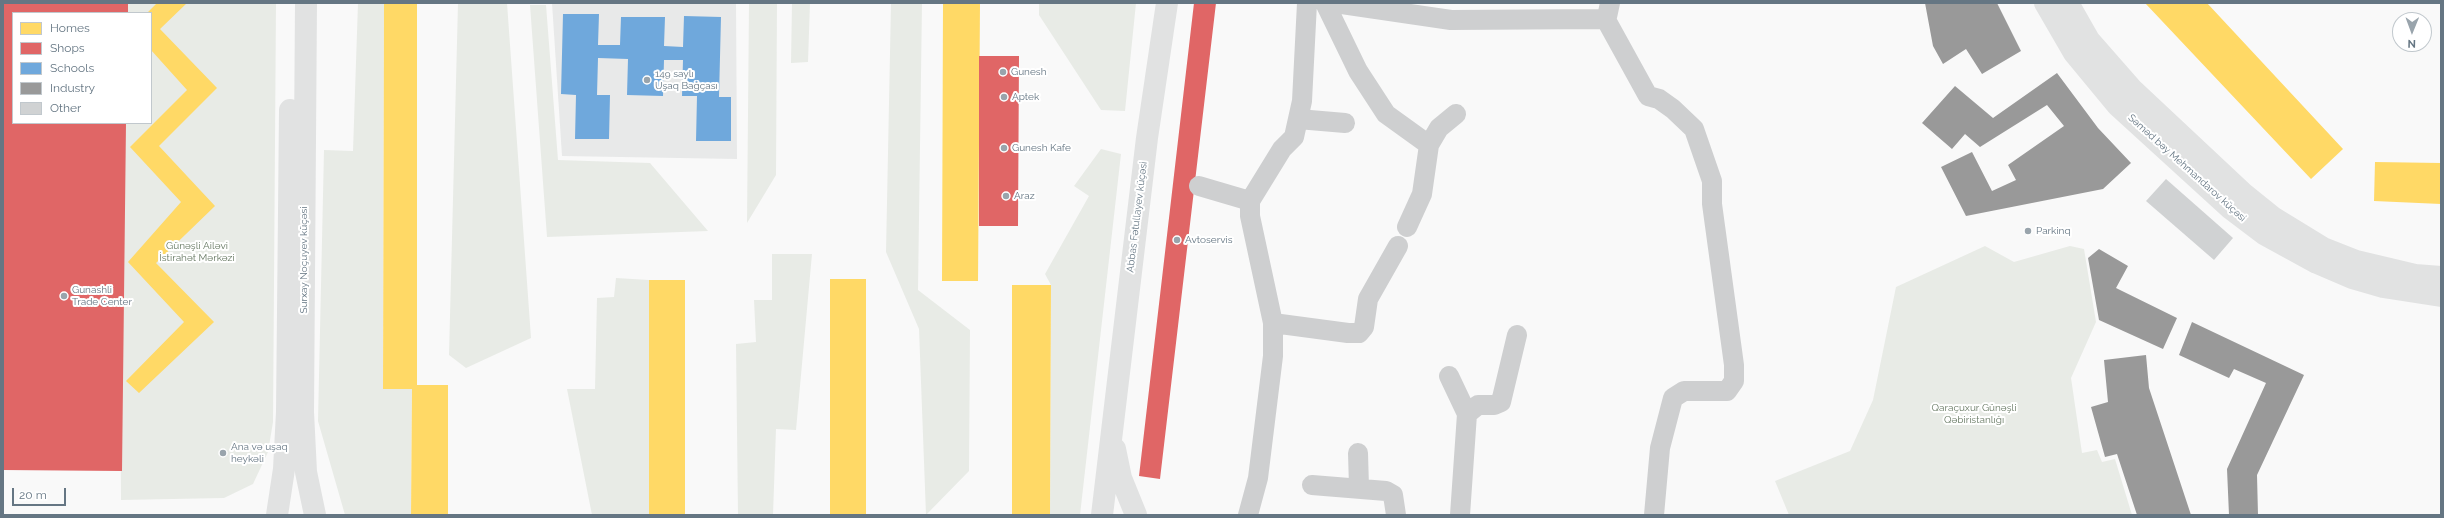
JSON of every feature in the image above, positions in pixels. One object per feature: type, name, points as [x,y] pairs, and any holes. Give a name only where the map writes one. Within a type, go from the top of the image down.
[{"type":"main road","name":"Surxay Noçuyev küçəsi","points":[[277,515],[284,469],[287,412],[291,3]]},
{"type":"main road","name":"Surxay Noçuyev küçəsi","points":[[306,3],[303,412],[306,472],[315,515]]},
{"type":"main road","name":"Abbas Fətullayev küçəsi","points":[[1102,515],[1147,138],[1168,3]]},
{"type":"main road","name":"Səməd bəy Mehmandarov küçəsi","points":[[2044,3],[2056,25],[2090,74],[2117,106],[2230,209],[2288,249],[2352,278],[2383,287],[2441,296]]},
{"type":"main road","name":"Səməd bəy Mehmandarov küçəsi","points":[[2068,3],[2090,40],[2106,61],[2162,117],[2243,193],[2274,218],[2323,248],[2356,261],[2415,275],[2441,277]]},
{"type":"main road","points":[[2146,132],[2162,117]]},
{"type":"main road","points":[[1111,431],[1121,478],[1136,515]]},
{"type":"main road","points":[[277,515],[293,508],[302,510],[312,515]]},
{"type":"street","points":[[1248,515],[1258,478],[1273,356],[1273,323],[1250,216],[1250,201],[1282,149],[1294,137],[1302,101],[1307,3]]},
{"type":"street","points":[[1325,3],[1358,71],[1386,114],[1429,145]]},
{"type":"street","points":[[1335,3],[1450,20],[1608,11],[1648,96],[1659,99],[1694,129],[1712,181],[1712,204],[1734,365],[1734,381],[1727,391],[1684,391],[1674,398],[1660,448],[1654,515]]},
{"type":"street","points":[[1407,227],[1422,194],[1429,145],[1439,128],[1456,114]]},
{"type":"street","points":[[1298,119],[1345,123]]},
{"type":"street","points":[[1199,186],[1250,201]]},
{"type":"street","points":[[1273,323],[1359,333],[1364,327],[1368,299],[1398,246]]},
{"type":"street","points":[[1467,414],[1478,405],[1494,405],[1501,402],[1517,336]]},
{"type":"street","points":[[1449,376],[1467,414],[1460,515]]},
{"type":"street","points":[[1358,453],[1359,488]]},
{"type":"street","points":[[1312,485],[1386,491],[1393,495],[1396,503],[1396,515]]},
{"type":"shaded area","name":"149 saylı Uşaq Bağçası","points":[[552,3],[736,3],[737,159],[562,156]]},
{"type":"green space","name":"Günəşli Ailəvi İstirahət Mərkəzi","points":[[118,3],[276,3],[273,422],[268,452],[253,484],[224,498],[121,500],[119,124],[152,124],[152,12],[118,12]]},
{"type":"green space","points":[[358,3],[384,3],[383,389],[412,389],[411,514],[408,515],[345,515],[318,421],[324,150],[353,151]]},
{"type":"green space","points":[[458,3],[507,3],[531,338],[466,368],[449,355]]},
{"type":"green space","points":[[749,3],[777,3],[776,175],[747,223]]},
{"type":"green space","points":[[792,3],[810,3],[808,62],[791,63]]},
{"type":"green space","points":[[891,3],[922,3],[918,290],[970,330],[969,471],[926,515],[919,329],[886,252]]},
{"type":"green space","points":[[1039,3],[1136,3],[1125,111],[1101,110],[1039,15]]},
{"type":"green space","points":[[530,5],[546,5],[558,160],[650,163],[708,231],[547,237]]},
{"type":"green space","points":[[1101,149],[1121,154],[1080,515],[1050,515],[1051,285],[1045,274],[1089,196],[1074,186]]},
{"type":"green space","name":"Qaraçuxur Günəşli Qəbiristanlığı","points":[[1985,246],[2014,262],[2070,246],[2084,249],[2096,322],[2071,378],[2082,453],[2097,450],[2102,462],[2115,459],[2132,515],[1789,515],[1775,481],[1850,451],[1873,400],[1896,287]]},
{"type":"green space","points":[[772,254],[812,254],[796,430],[776,429],[773,515],[738,515],[736,344],[756,342],[754,300],[772,300]]},
{"type":"green space","points":[[616,278],[649,280],[649,515],[592,515],[567,389],[595,389],[597,298],[614,297]]},
{"type":"building: Homes","points":[[157,3],[187,3],[160,29],[217,88],[159,146],[215,206],[156,263],[214,322],[139,393],[126,381],[184,322],[128,262],[181,202],[130,147],[187,90],[152,51],[152,12],[148,12]]},
{"type":"building: Homes","points":[[384,3],[417,3],[417,385],[448,385],[448,515],[411,515],[412,389],[383,389]]},
{"type":"building: Homes","points":[[943,3],[980,3],[978,281],[942,281]]},
{"type":"building: Homes","points":[[2145,3],[2207,3],[2343,149],[2311,179]]},
{"type":"building: Homes","points":[[2375,162],[2441,163],[2441,204],[2374,201]]},
{"type":"building: Homes","points":[[830,279],[866,279],[866,515],[830,515]]},
{"type":"building: Homes","points":[[649,280],[685,280],[685,515],[649,515]]},
{"type":"building: Homes","points":[[1012,285],[1051,285],[1050,515],[1012,515]]},
{"type":"building: Shops","name":"Gunashli Trade Center","points":[[3,3],[128,3],[128,12],[12,12],[12,124],[126,124],[122,471],[3,470]]},
{"type":"building: Shops","name":"Avtoservis","points":[[1194,3],[1216,3],[1160,479],[1139,476]]},
{"type":"building: Shops","points":[[979,56],[1019,56],[1018,226],[979,226]]},
{"type":"building: Schools","points":[[563,14],[599,14],[598,45],[620,45],[621,17],[665,17],[664,46],[683,47],[684,16],[721,17],[719,97],[731,97],[731,141],[696,141],[697,96],[682,96],[683,60],[664,60],[663,96],[627,95],[628,59],[598,58],[597,95],[610,95],[609,139],[575,139],[576,95],[561,94]]},
{"type":"building: Industry","points":[[1925,3],[1997,3],[2021,51],[1982,74],[1966,49],[1943,64],[1933,46]]},
{"type":"building: Industry","points":[[2057,73],[2098,128],[2131,163],[2103,189],[1966,216],[1941,167],[1972,152],[1992,191],[2016,180],[2008,165],[2064,126],[2047,105],[1980,147],[1965,134],[1952,149],[1922,123],[1955,86],[1993,118]]},
{"type":"building: Industry","points":[[2099,249],[2128,266],[2116,288],[2177,318],[2163,349],[2099,320],[2088,258]]},
{"type":"building: Industry","points":[[2192,322],[2304,375],[2257,475],[2258,515],[2229,515],[2227,469],[2266,383],[2234,369],[2229,378],[2179,355]]},
{"type":"building: Industry","points":[[2146,355],[2149,388],[2191,515],[2137,515],[2117,454],[2105,457],[2091,407],[2108,402],[2104,360]]},
{"type":"building: Other","points":[[2166,179],[2233,238],[2214,260],[2146,201]]},
{"type":"place","name":"Gunesh","points":[[1003,72]]},
{"type":"place","name":"149 saylı Uşaq Bağçası","points":[[647,80]]},
{"type":"place","name":"Aptek","points":[[1004,97]]},
{"type":"place","name":"Gunesh Kafe","points":[[1004,148]]},
{"type":"place","name":"Araz","points":[[1006,196]]},
{"type":"place","name":"Parkinq","points":[[2028,231]]},
{"type":"place","name":"Avtoservis","points":[[1177,240]]},
{"type":"place","name":"Gunashli Trade Center","points":[[64,296]]},
{"type":"place","name":"Ana və uşaq heykəli","points":[[223,453]]}]
